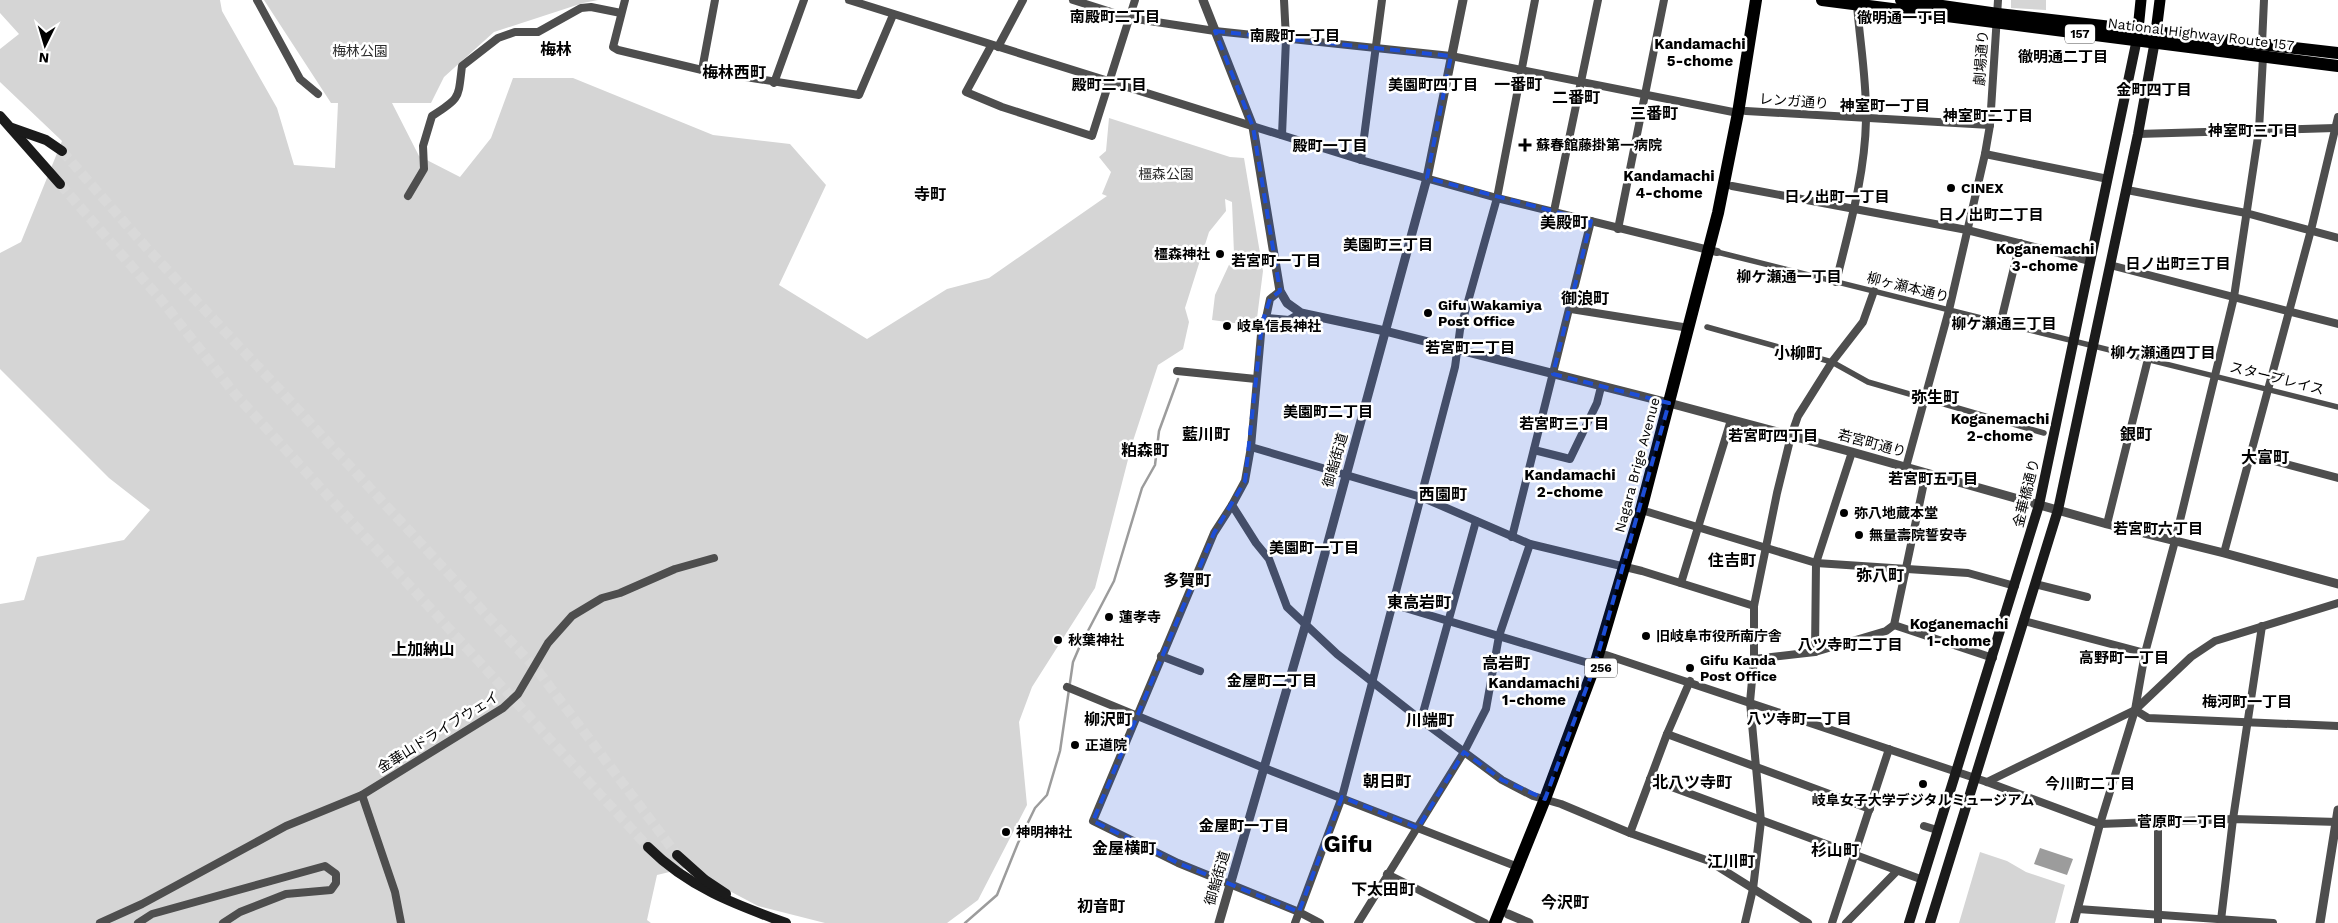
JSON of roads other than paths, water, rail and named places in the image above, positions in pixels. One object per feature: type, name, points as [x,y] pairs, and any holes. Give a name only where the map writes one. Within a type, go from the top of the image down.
[{"type":"highway","name":"Nagara Brige Avenue","points":[[1495,923],[1549,800],[1606,654],[1732,186],[1756,0]]},
{"type":"highway","name":"Nagara Brige Avenue","points":[[1506,919],[1648,512],[1689,328],[1714,251],[1764,0]]},
{"type":"highway","name":"National Highway Route 157","points":[[1822,0],[1997,18],[2137,36],[2262,44],[2338,53]]},
{"type":"highway","name":"National Highway Route 157","points":[[1901,0],[1997,18]]},
{"type":"highway","name":"National Highway Route 157","points":[[2156,37],[2263,58],[2338,66]]},
{"type":"main road","points":[[2137,36],[2141,0]]},
{"type":"main road","points":[[1930,923],[2058,510],[2138,134],[2156,37],[2160,0]]},
{"type":"main road","name":"金華橋通り","points":[[1909,923],[1955,772],[1993,658],[2039,505],[2137,36]]},
{"type":"main road","points":[[0,116],[60,184]]},
{"type":"main road","points":[[11,128],[46,140],[62,151]]},
{"type":"main road","points":[[648,847],[667,865],[690,882],[754,912],[786,923]]},
{"type":"main road","points":[[677,855],[705,880],[754,912]]},
{"type":"street","points":[[258,0],[300,78],[318,94]]},
{"type":"street","points":[[625,0],[613,47],[618,50],[702,70],[774,83],[859,95],[892,15]]},
{"type":"street","points":[[702,70],[715,0]]},
{"type":"street","points":[[774,83],[804,0]]},
{"type":"street","points":[[850,0],[994,47],[1361,160],[1497,198],[1714,251]]},
{"type":"street","points":[[1023,0],[966,92],[1002,107],[1092,136],[1135,0]]},
{"type":"street","name":"レンガ通り","points":[[1073,0],[1130,18],[1215,31],[1451,56],[1581,83],[1742,112],[1990,125]]},
{"type":"street","points":[[1203,0],[1253,127],[1280,291],[1287,303],[1302,313],[1289,320],[1266,318]]},
{"type":"street","points":[[1282,135],[1286,39],[1284,0]]},
{"type":"street","points":[[1361,160],[1382,0]]},
{"type":"street","name":"御鮨街道","points":[[1219,923],[1306,623],[1427,178],[1463,0]]},
{"type":"street","points":[[1295,923],[1342,797],[1455,367],[1460,330],[1497,198],[1535,0]]},
{"type":"street","points":[[1554,211],[1598,0]]},
{"type":"street","points":[[1618,229],[1664,0]]},
{"type":"street","name":"劇場通り","points":[[1906,467],[1949,310],[1986,154],[1990,125],[1998,0]]},
{"type":"street","points":[[2262,44],[2264,0]]},
{"type":"street","points":[[1836,282],[1854,208],[1864,150],[1866,118],[1857,5]]},
{"type":"street","points":[[408,196],[424,169],[423,146],[432,116],[453,103],[458,96],[462,66],[498,38],[515,32],[538,32],[581,8],[590,6],[622,13]]},
{"type":"street","points":[[2074,923],[2100,824],[2135,710],[2145,652],[2175,541],[2234,296],[2259,130],[2263,58]]},
{"type":"street","points":[[2224,553],[2311,230],[2338,117]]},
{"type":"street","points":[[2138,134],[2335,128]]},
{"type":"street","points":[[1986,154],[2108,180]]},
{"type":"street","points":[[2328,158],[2338,160]]},
{"type":"street","points":[[1732,186],[1967,230],[2090,261]]},
{"type":"street","points":[[2126,190],[2246,212],[2338,238]]},
{"type":"street","points":[[1512,537],[1571,309],[1591,221]]},
{"type":"street","points":[[2001,321],[2020,244]]},
{"type":"street","name":"柳ヶ瀬本通り","points":[[1714,251],[2093,344]]},
{"type":"street","points":[[2110,265],[2338,324]]},
{"type":"street","points":[[1280,291],[1270,299],[1266,318],[1262,324],[1251,447],[1245,481],[1214,533],[1093,821],[1178,864],[1299,912],[1320,923]]},
{"type":"street","points":[[1744,923],[1753,889],[1761,821],[1758,768],[1750,702],[1754,658],[1754,606],[1791,436],[1798,416],[1832,362],[1862,322],[1874,291]]},
{"type":"street","points":[[1571,309],[1689,328]]},
{"type":"street","name":"若宮町通り","points":[[1302,313],[1384,331],[1673,404],[2107,524],[2338,584]]},
{"type":"street","points":[[1707,327],[1832,362],[1868,382],[2044,432]]},
{"type":"street","name":"スタープレイス","points":[[2093,344],[2148,360],[2338,407]]},
{"type":"street","points":[[2107,524],[2148,360]]},
{"type":"street","points":[[1177,371],[1256,379]]},
{"type":"street","points":[[1534,450],[1570,459],[1597,403],[1601,387]]},
{"type":"street","points":[[1680,584],[1731,420]]},
{"type":"street","points":[[1251,447],[1421,497],[1530,544],[1628,569],[1754,606]]},
{"type":"street","points":[[1815,652],[1816,563],[1852,452]]},
{"type":"street","points":[[2252,454],[2338,478]]},
{"type":"street","points":[[1754,658],[1815,652],[1886,631],[1894,625],[1926,473]]},
{"type":"street","points":[[1232,505],[1256,543],[1269,559],[1287,607],[1337,654],[1420,720],[1502,780],[1533,796],[1549,800],[1630,833],[1709,861],[1808,923]]},
{"type":"street","points":[[1648,512],[1816,563],[1968,573],[2015,586]]},
{"type":"street","points":[[1420,720],[1476,521]]},
{"type":"street","points":[[1358,923],[1464,752],[1486,709],[1499,636],[1530,544]]},
{"type":"street","name":"金華山ドライブウェイ","points":[[100,923],[142,904],[286,826],[362,795],[503,708],[518,694],[548,643],[572,616],[587,605],[676,569],[714,558]]},
{"type":"street","points":[[2035,584],[2087,597]]},
{"type":"street","points":[[1392,604],[1595,665]]},
{"type":"street","points":[[1987,782],[2135,710],[2191,658],[2215,641],[2338,604]]},
{"type":"street","points":[[2024,621],[2145,652]]},
{"type":"street","points":[[1894,625],[1993,658]]},
{"type":"street","points":[[2221,920],[2233,819],[2262,626]]},
{"type":"street","points":[[1606,654],[1987,782],[2100,824],[2233,819],[2337,822]]},
{"type":"street","points":[[1162,656],[1200,671]]},
{"type":"street","points":[[1630,833],[1667,734],[1690,682]]},
{"type":"street","points":[[1067,687],[1137,714],[1264,768],[1518,867]]},
{"type":"street","points":[[2135,710],[2148,718],[2338,726]]},
{"type":"street","points":[[1667,734],[1870,809]]},
{"type":"street","points":[[1832,923],[1888,749]]},
{"type":"street","points":[[1650,779],[1896,872],[1923,880]]},
{"type":"street","points":[[362,795],[395,892],[401,923]]},
{"type":"street","points":[[2320,923],[2338,810]]},
{"type":"street","points":[[2158,821],[2158,923]]},
{"type":"street","points":[[1924,826],[1937,830]]},
{"type":"street","points":[[138,923],[152,914],[325,866],[336,874],[336,884],[331,890],[286,894],[240,912],[223,923]]},
{"type":"street","points":[[1846,923],[1896,872]]},
{"type":"street","points":[[1387,874],[1485,923]]},
{"type":"street","points":[[2078,909],[2159,914],[2246,923],[2273,923]]},
{"type":"street","points":[[1506,919],[1529,923]]},
{"type":"waterway","points":[[965,923],[997,895],[1018,843],[1035,808],[1047,795],[1060,751],[1073,662],[1114,581],[1142,488],[1155,465],[1159,431],[1178,379]]},
{"type":"tunnel","points":[[62,151],[145,246],[538,671],[677,855]]},
{"type":"tunnel","points":[[60,184],[162,301],[235,394],[648,847]]},
{"type":"place","name":"蘇春館藤掛第一病院","points":[[1525,145]]},
{"type":"place","name":"CINEX","points":[[1951,188]]},
{"type":"place","name":"橿森神社","points":[[1220,254]]},
{"type":"place","name":"Gifu Wakamiya Post Office","points":[[1428,313]]},
{"type":"place","name":"岐阜信長神社","points":[[1227,326]]},
{"type":"place","name":"弥八地蔵本堂","points":[[1844,513]]},
{"type":"place","name":"無量壽院誓安寺","points":[[1859,535]]},
{"type":"place","name":"蓮孝寺","points":[[1109,617]]},
{"type":"place","name":"旧岐阜市役所南庁舎","points":[[1646,636]]},
{"type":"place","name":"秋葉神社","points":[[1058,640]]},
{"type":"place","name":"Gifu Kanda Post Office","points":[[1690,668]]},
{"type":"place","name":"正道院","points":[[1075,745]]},
{"type":"place","name":"岐阜女子大学デジタルミュージアム","points":[[1923,784]]},
{"type":"place","name":"神明神社","points":[[1006,832]]},
{"type":"district","name":"南殿町二丁目","points":[[1115,17]]},
{"type":"district","name":"徹明通一丁目","points":[[1902,18]]},
{"type":"district","name":"南殿町一丁目","points":[[1295,36]]},
{"type":"district","name":"梅林","points":[[556,49]]},
{"type":"district","name":"Kandamachi 5-chome","points":[[1700,52]]},
{"type":"district","name":"徹明通二丁目","points":[[2063,57]]},
{"type":"district","name":"梅林西町","points":[[734,72]]},
{"type":"district","name":"一番町","points":[[1518,84]]},
{"type":"district","name":"殿町二丁目","points":[[1109,85]]},
{"type":"district","name":"美園町四丁目","points":[[1433,85]]},
{"type":"district","name":"金町四丁目","points":[[2154,90]]},
{"type":"district","name":"二番町","points":[[1576,97]]},
{"type":"district","name":"神室町一丁目","points":[[1885,106]]},
{"type":"district","name":"三番町","points":[[1654,113]]},
{"type":"district","name":"神室町二丁目","points":[[1988,116]]},
{"type":"district","name":"神室町三丁目","points":[[2253,131]]},
{"type":"district","name":"殿町一丁目","points":[[1330,146]]},
{"type":"district","name":"Kandamachi 4-chome","points":[[1669,184]]},
{"type":"district","name":"寺町","points":[[930,194]]},
{"type":"district","name":"日ノ出町一丁目","points":[[1837,197]]},
{"type":"district","name":"日ノ出町二丁目","points":[[1991,215]]},
{"type":"district","name":"美殿町","points":[[1564,222]]},
{"type":"district","name":"美園町三丁目","points":[[1388,245]]},
{"type":"district","name":"Koganemachi 3-chome","points":[[2045,258]]},
{"type":"district","name":"若宮町一丁目","points":[[1276,261]]},
{"type":"district","name":"日ノ出町三丁目","points":[[2178,264]]},
{"type":"district","name":"柳ケ瀬通一丁目","points":[[1789,277]]},
{"type":"district","name":"御浪町","points":[[1585,298]]},
{"type":"district","name":"柳ケ瀬通三丁目","points":[[2004,324]]},
{"type":"district","name":"若宮町二丁目","points":[[1470,348]]},
{"type":"district","name":"小柳町","points":[[1798,353]]},
{"type":"district","name":"柳ケ瀬通四丁目","points":[[2163,353]]},
{"type":"district","name":"弥生町","points":[[1935,397]]},
{"type":"district","name":"美園町二丁目","points":[[1328,412]]},
{"type":"district","name":"若宮町三丁目","points":[[1564,424]]},
{"type":"district","name":"Koganemachi 2-chome","points":[[2000,428]]},
{"type":"district","name":"藍川町","points":[[1206,434]]},
{"type":"district","name":"銀町","points":[[2136,434]]},
{"type":"district","name":"若宮町四丁目","points":[[1773,436]]},
{"type":"district","name":"粕森町","points":[[1145,450]]},
{"type":"district","name":"大富町","points":[[2265,457]]},
{"type":"district","name":"若宮町五丁目","points":[[1933,479]]},
{"type":"district","name":"Kandamachi 2-chome","points":[[1570,484]]},
{"type":"district","name":"西園町","points":[[1443,494]]},
{"type":"district","name":"若宮町六丁目","points":[[2158,529]]},
{"type":"district","name":"美園町一丁目","points":[[1314,548]]},
{"type":"district","name":"住吉町","points":[[1732,560]]},
{"type":"district","name":"弥八町","points":[[1880,575]]},
{"type":"district","name":"多賀町","points":[[1187,580]]},
{"type":"district","name":"東高岩町","points":[[1419,602]]},
{"type":"district","name":"Koganemachi 1-chome","points":[[1959,632]]},
{"type":"district","name":"八ツ寺町二丁目","points":[[1850,645]]},
{"type":"district","name":"上加納山","points":[[423,649]]},
{"type":"district","name":"高野町一丁目","points":[[2124,658]]},
{"type":"district","name":"高岩町","points":[[1506,663]]},
{"type":"district","name":"金屋町二丁目","points":[[1272,681]]},
{"type":"district","name":"Kandamachi 1-chome","points":[[1534,692]]},
{"type":"district","name":"梅河町一丁目","points":[[2247,702]]},
{"type":"district","name":"柳沢町","points":[[1108,719]]},
{"type":"district","name":"八ツ寺町一丁目","points":[[1799,719]]},
{"type":"district","name":"川端町","points":[[1430,720]]},
{"type":"district","name":"朝日町","points":[[1387,781]]},
{"type":"district","name":"北八ツ寺町","points":[[1692,782]]},
{"type":"district","name":"今川町二丁目","points":[[2090,784]]},
{"type":"district","name":"菅原町一丁目","points":[[2182,822]]},
{"type":"district","name":"金屋町一丁目","points":[[1244,826]]},
{"type":"district","name":"Gifu","points":[[1348,844]]},
{"type":"district","name":"金屋横町","points":[[1124,848]]},
{"type":"district","name":"杉山町","points":[[1835,850]]},
{"type":"district","name":"江川町","points":[[1731,861]]},
{"type":"district","name":"下太田町","points":[[1383,889]]},
{"type":"district","name":"今沢町","points":[[1565,902]]},
{"type":"district","name":"初音町","points":[[1101,906]]},
{"type":"park label","name":"梅林公園","points":[[360,51]]},
{"type":"park label","name":"橿森公園","points":[[1166,174]]}]
